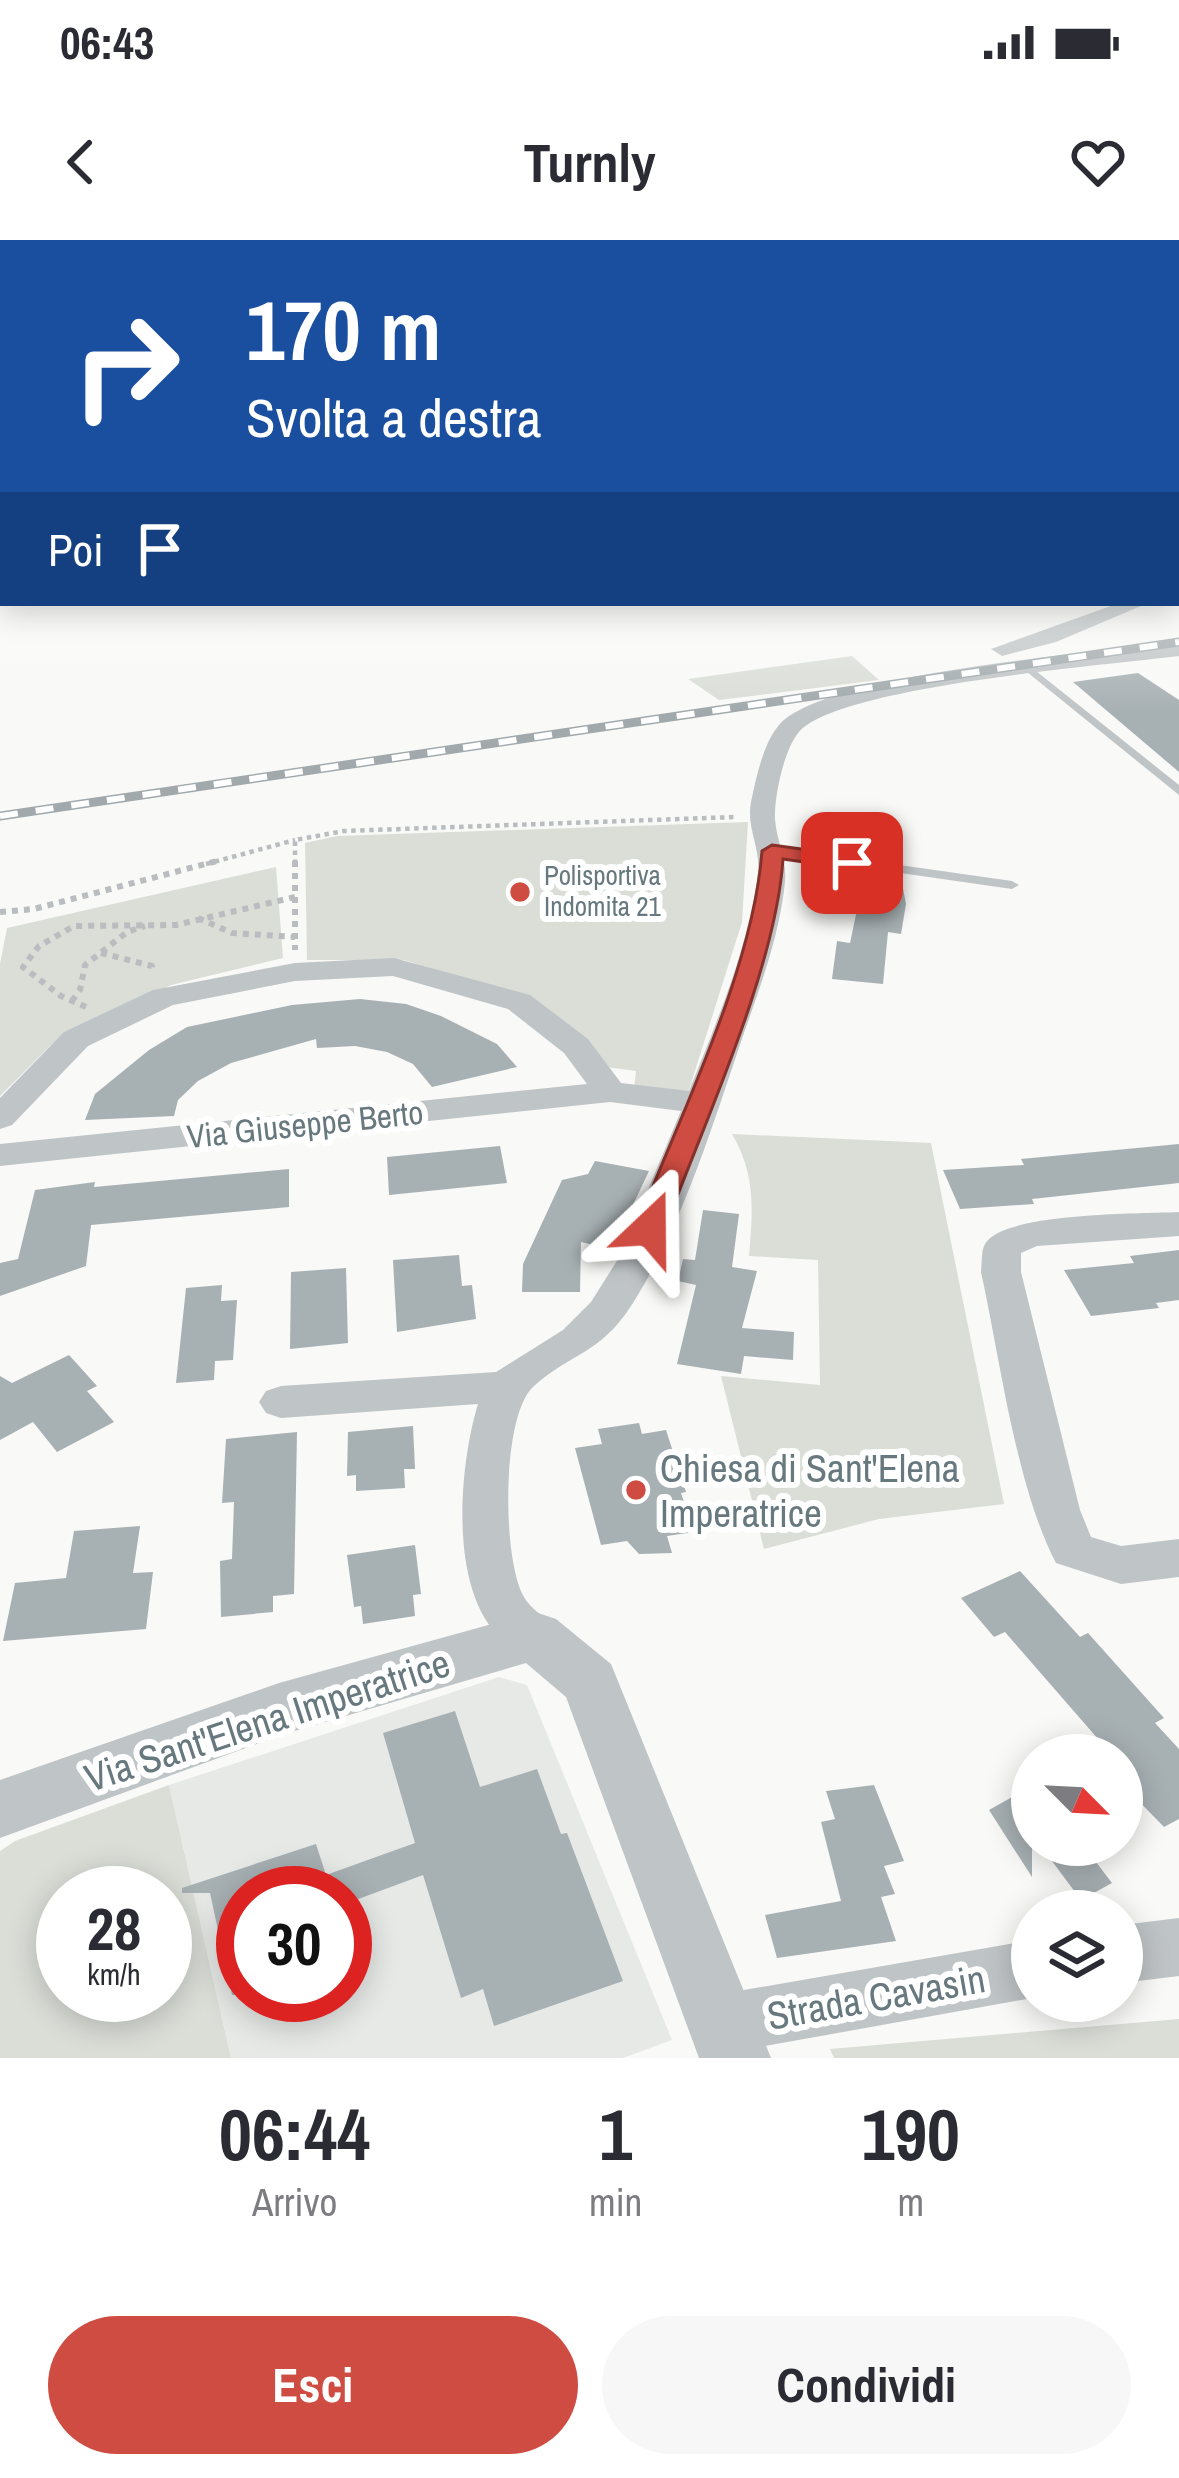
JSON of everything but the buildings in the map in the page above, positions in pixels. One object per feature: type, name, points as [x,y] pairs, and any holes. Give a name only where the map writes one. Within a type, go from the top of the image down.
[{"type":"street","points":[[1001,649],[1048,638],[1130,606]]},
{"type":"street","points":[[280,1402],[507,1387],[577,1341],[618,1294],[701,1103],[770,892],[772,851],[761,816],[787,729],[808,713],[869,695],[1179,650]]},
{"type":"street","points":[[0,1118],[76,1039],[114,1014],[164,997],[295,971],[394,967],[519,1002],[576,1046],[610,1092]]},
{"type":"street","name":"Via Giuseppe Berto","points":[[0,1155],[610,1092],[701,1103]]},
{"type":"street","points":[[1179,1224],[1030,1234],[1002,1247],[1001,1272],[1057,1510],[1073,1550],[1121,1565],[1179,1558]]},
{"type":"street","points":[[507,1387],[497,1414],[485,1519],[499,1598],[506,1612],[590,1682],[728,2041]]},
{"type":"street","name":"Via Sant'Elena Imperatrice","points":[[0,1809],[280,1708],[535,1636]]},
{"type":"street","points":[[1143,1951],[1179,1947]]},
{"type":"street","name":"Strada Cavasin","points":[[728,2041],[1011,1975]]},
{"type":"lane","points":[[1031,670],[1179,790]]},
{"type":"lane","points":[[772,851],[1012,885]]},
{"type":"path","points":[[0,912],[34,910],[344,831],[761,816]]},
{"type":"path","points":[[295,840],[295,971]]},
{"type":"path","points":[[101,953],[152,966],[153,973],[114,1014],[72,1001],[23,967],[51,934],[86,922],[180,925],[250,903],[295,897]]},
{"type":"path","points":[[198,918],[214,929],[236,934],[295,937]]},
{"type":"path","points":[[72,1001],[80,990],[85,965],[127,932],[148,925]]},
{"type":"shaded area","points":[[1179,639],[1179,644],[0,819],[0,812]]},
{"type":"shaded area","points":[[852,656],[879,680],[719,700],[688,679]]},
{"type":"shaded area","points":[[748,822],[742,922],[688,1093],[634,1089],[636,1071],[606,1067],[525,998],[404,960],[307,960],[305,843],[337,836]]},
{"type":"shaded area","points":[[276,867],[283,958],[171,985],[52,1044],[0,1096],[0,964],[7,928]]},
{"type":"shaded area","points":[[732,1134],[931,1143],[1004,1504],[879,1519],[764,1549],[721,1376],[820,1385],[818,1260],[749,1256],[749,1178]]},
{"type":"shaded area","points":[[499,1677],[527,1685],[672,2040],[623,2058],[231,2058],[223,2022],[372,2022],[372,1866],[216,1866],[216,1992],[192,1886],[192,1866],[187,1866],[169,1785]]},
{"type":"shaded area","points":[[169,1785],[187,1866],[36,1866],[36,2022],[192,2022],[192,1886],[216,1992],[216,2022],[223,2022],[231,2058],[0,2058],[0,1851],[15,1841]]},
{"type":"shaded area","points":[[1179,2019],[1179,2058],[834,2058],[830,2049]]},
{"type":"railway","points":[[0,816],[1179,642]]},
{"type":"place","name":"Polisportiva Indomita 21","points":[[520,892]]},
{"type":"place","name":"Chiesa di Sant'Elena Imperatrice","points":[[636,1490]]},
{"type":"route","points":[[650,1228],[734,1009],[770,892],[772,851],[852,863]]}]
